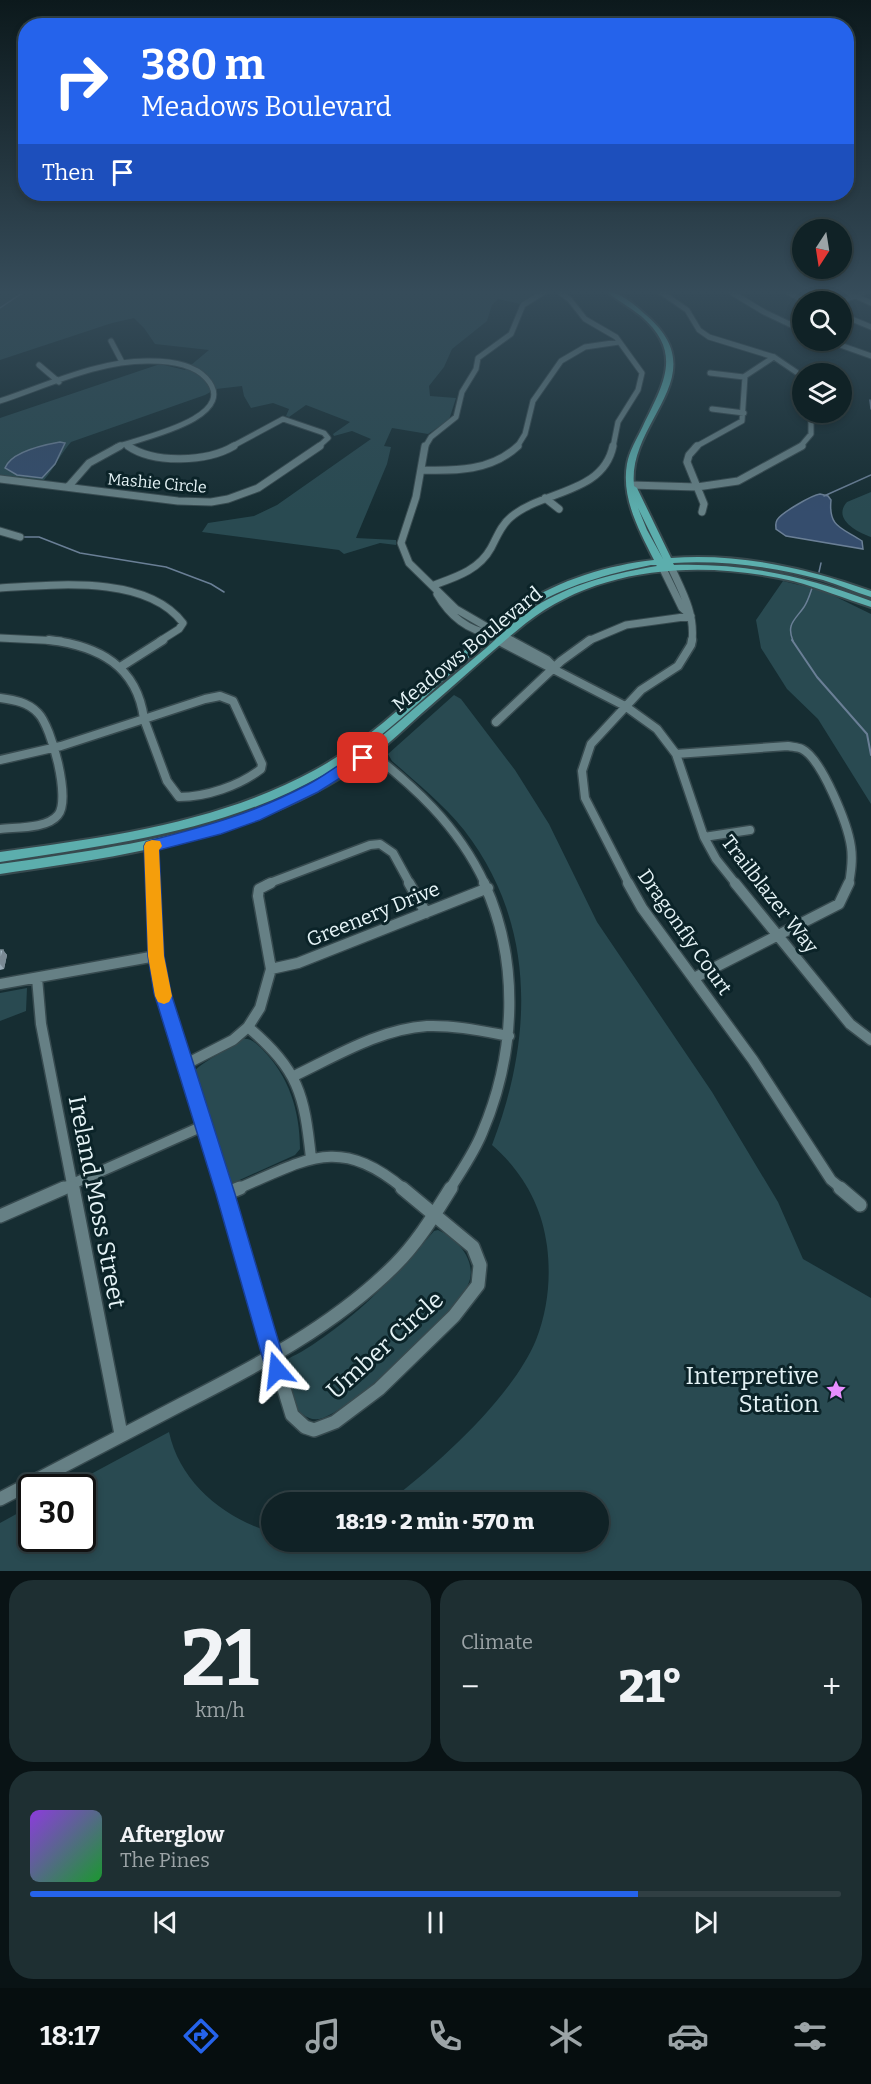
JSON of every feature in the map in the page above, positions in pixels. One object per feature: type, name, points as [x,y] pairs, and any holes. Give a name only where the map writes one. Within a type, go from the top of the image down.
[{"type":"main road","points":[[665,565],[631,485],[632,460],[668,382],[669,365]]},
{"type":"main road","name":"Meadows Boulevard","points":[[0,869],[152,846],[221,829],[313,789],[459,675],[525,607],[564,585],[602,571],[720,559],[774,566],[829,579],[871,594]]},
{"type":"main road","name":"Meadows Boulevard","points":[[0,857],[151,834],[201,822],[249,805],[305,780],[365,749],[498,637],[544,606],[575,591],[627,574],[665,565],[773,574],[826,587],[871,604]]},
{"type":"main road","points":[[152,846],[157,840],[238,814],[249,805]]},
{"type":"street","points":[[39,365],[59,382]]},
{"type":"street","points":[[0,401],[112,365]]},
{"type":"street","points":[[68,487],[92,461],[199,417],[210,406],[212,390],[206,378],[180,365]]},
{"type":"street","name":"Trailblazer Way","points":[[477,365],[462,392],[456,417],[428,441],[414,505],[403,538],[402,548],[409,563],[434,585],[441,602],[455,618],[481,633],[498,637],[543,664],[555,668],[625,706],[657,729],[676,754],[704,837],[726,873],[850,1024],[871,1040]]},
{"type":"street","points":[[421,470],[453,471],[476,467],[511,452],[523,439],[533,401],[556,365]]},
{"type":"street","points":[[434,585],[454,578],[479,563],[489,552],[504,523],[520,510],[594,477],[610,459],[619,420],[641,386],[643,377],[638,365]]},
{"type":"street","points":[[702,512],[704,504],[687,462],[692,447],[742,421],[744,377],[759,365]]},
{"type":"street","points":[[710,372],[744,377]]},
{"type":"street","points":[[712,409],[744,413]]},
{"type":"street","name":"Mashie Circle","points":[[0,479],[178,501],[211,502],[258,489],[326,442],[328,438],[324,433],[283,419],[227,451],[207,458],[184,459],[146,454],[128,445]]},
{"type":"street","points":[[631,485],[697,487],[738,481],[794,453],[807,442],[811,434],[811,423]]},
{"type":"street","points":[[545,498],[559,508]]},
{"type":"street","points":[[0,531],[20,537]]},
{"type":"street","points":[[665,565],[682,608],[691,616]]},
{"type":"street","points":[[0,588],[57,584],[92,586],[153,599],[179,615],[183,622],[179,628],[122,666]]},
{"type":"street","points":[[495,722],[587,642],[607,631],[637,622],[691,616]]},
{"type":"street","name":"Dragonfly Court","points":[[691,616],[693,638],[684,660],[670,673],[641,690],[597,736],[587,752],[582,771],[585,798],[629,888],[753,1060],[831,1180],[860,1205]]},
{"type":"street","points":[[0,639],[42,639],[74,645],[108,657],[122,666],[139,693],[144,719],[171,790],[179,797],[195,796],[250,777],[261,769],[261,759],[229,697],[211,697],[144,719],[57,747],[0,760]]},
{"type":"street","points":[[0,698],[21,701],[35,709],[46,723],[57,747],[63,801],[58,816],[40,824],[0,830]]},
{"type":"street","points":[[676,754],[788,746],[799,748],[811,757],[817,766],[853,823],[861,842]]},
{"type":"street","points":[[0,1499],[121,1434],[273,1357],[310,1334],[371,1287],[397,1263],[435,1214],[482,1134],[499,1086],[509,1036],[511,980],[499,919],[488,888],[472,858],[448,824],[420,796],[365,749]]},
{"type":"street","points":[[704,837],[750,830]]},
{"type":"street","points":[[184,1065],[233,1040],[248,1027],[260,1008],[271,969],[259,904],[259,889],[370,844],[380,844],[393,853],[426,913]]},
{"type":"street","name":"Umber Circle","points":[[152,846],[156,956],[162,993],[292,1415],[304,1427],[314,1430],[325,1427],[379,1389],[454,1316],[478,1285],[480,1265],[473,1247],[387,1175],[354,1158],[339,1156],[311,1158],[225,1194]]},
{"type":"street","points":[[693,978],[831,909],[848,897],[860,876],[862,864]]},
{"type":"street","name":"Greenery Drive","points":[[271,969],[298,963],[488,888]]},
{"type":"street","points":[[0,984],[156,956]]},
{"type":"street","name":"Ireland Moss Street","points":[[38,978],[41,1024],[121,1434]]},
{"type":"street","points":[[248,1027],[276,1053],[294,1076],[303,1109],[311,1158]]},
{"type":"street","points":[[294,1076],[357,1047],[396,1032],[419,1027],[445,1027],[509,1036]]},
{"type":"street","points":[[0,1216],[203,1126]]},
{"type":"shaded area","points":[[156,365],[185,370],[191,365],[445,365],[429,386],[430,396],[456,398],[449,420],[428,434],[392,428],[384,446],[391,447],[387,464],[356,538],[396,540],[396,545],[380,543],[344,554],[339,550],[202,532],[208,523],[254,516],[277,505],[371,439],[352,431],[334,436],[333,434],[350,422],[306,405],[289,417],[286,416],[289,409],[273,403],[251,408],[244,396],[242,386],[216,389],[205,395],[71,442],[44,480],[0,476],[0,418]]},
{"type":"shaded area","points":[[871,492],[871,537],[853,528],[842,514],[847,502]]},
{"type":"shaded area","points":[[783,581],[824,591],[871,614],[871,804],[818,719],[787,689],[761,648],[756,620]]},
{"type":"shaded area","points":[[454,695],[461,699],[515,770],[549,824],[597,922],[712,1092],[778,1202],[803,1259],[871,1298],[871,1571],[0,1571],[0,1523],[18,1513],[18,1552],[96,1552],[96,1474],[91,1474],[169,1432],[183,1467],[207,1496],[237,1518],[261,1528],[261,1552],[609,1552],[609,1492],[401,1492],[428,1470],[471,1429],[509,1385],[525,1362],[536,1340],[543,1317],[548,1282],[548,1258],[541,1217],[529,1190],[513,1166],[492,1145],[506,1105],[515,1064],[520,1024],[521,983],[516,943],[505,904],[488,866],[464,830],[439,803],[392,761],[388,754]]},
{"type":"shaded area","points":[[27,988],[26,1011],[0,1021],[0,993]]},
{"type":"shaded area","points":[[242,1039],[251,1040],[260,1047],[286,1082],[298,1121],[300,1149],[295,1155],[233,1183],[227,1181],[224,1175],[194,1072],[201,1065]]},
{"type":"shaded area","points":[[438,1230],[457,1243],[467,1256],[471,1271],[463,1293],[449,1312],[406,1356],[358,1396],[323,1418],[313,1419],[304,1415],[296,1408],[286,1387],[283,1377],[285,1362],[357,1311],[392,1278],[434,1231]]},
{"type":"water","points":[[65,443],[55,464],[42,478],[17,475],[5,468],[8,462],[21,454],[37,447]]},
{"type":"water","points":[[820,494],[828,496],[831,500],[834,522],[862,541],[863,549],[786,536],[776,529],[777,520],[784,513]]},
{"type":"waterway","points":[[870,400],[871,409]]},
{"type":"waterway","points":[[824,496],[871,475]]},
{"type":"waterway","points":[[21,537],[39,537],[80,553],[166,567],[211,584],[224,592]]},
{"type":"waterway","points":[[819,572],[821,563]]},
{"type":"waterway","points":[[793,641],[791,626],[809,598],[812,588]]},
{"type":"waterway","points":[[792,640],[817,677],[867,734],[871,755]]},
{"type":"slow traffic","points":[[155,846],[152,846],[156,956],[164,996]]},
{"type":"place","name":"Interpretive Station","points":[[836,1390]]},
{"type":"route","points":[[277,1370],[162,993],[156,956],[152,846],[221,829],[255,816],[313,789],[363,758]]}]
